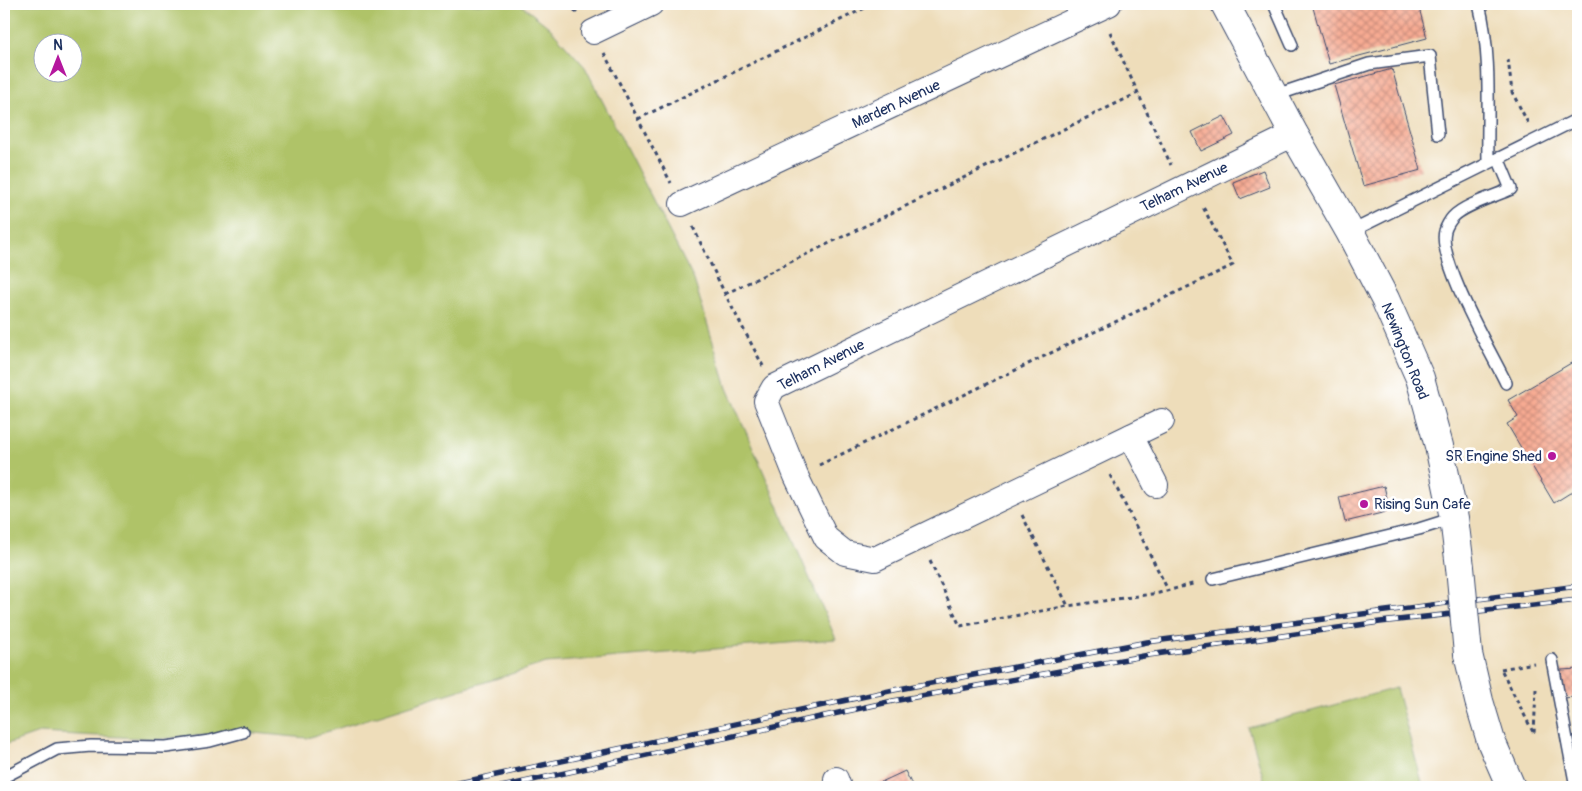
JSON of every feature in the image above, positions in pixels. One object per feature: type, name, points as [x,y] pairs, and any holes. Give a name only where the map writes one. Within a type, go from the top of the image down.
[{"type":"main road","name":"Newington Road","points":[[1225,4],[1385,299],[1420,378],[1439,446],[1454,518],[1468,654],[1478,701],[1491,741],[1511,787]]},
{"type":"street","points":[[593,32],[651,4]]},
{"type":"street","name":"Marden Avenue","points":[[682,204],[1104,6]]},
{"type":"street","name":"Telham Avenue","points":[[1162,421],[875,559],[845,554],[826,538],[796,476],[766,401],[774,387],[1294,134]]},
{"type":"street","points":[[1131,436],[1156,485]]},
{"type":"lane","points":[[1274,4],[1292,45]]},
{"type":"lane","points":[[1479,4],[1489,83],[1493,161],[1511,189],[1471,206],[1452,218],[1445,232],[1446,251],[1456,283],[1506,383]]},
{"type":"lane","points":[[1274,96],[1369,64],[1430,56],[1438,134]]},
{"type":"lane","points":[[1350,232],[1578,119]]},
{"type":"lane","points":[[1213,579],[1419,529],[1454,518]]},
{"type":"lane","points":[[1552,660],[1576,787]]},
{"type":"lane","points":[[4,777],[57,749],[91,746],[166,746],[210,741],[243,732]]},
{"type":"path","points":[[638,119],[873,4]]},
{"type":"path","points":[[796,476],[1233,265],[1186,186],[1138,93],[1104,6]]},
{"type":"path","points":[[1508,57],[1512,92],[1536,140]]},
{"type":"path","points":[[725,294],[1138,93]]},
{"type":"path","points":[[1098,452],[1168,590]]},
{"type":"path","points":[[1011,494],[1068,606]]},
{"type":"path","points":[[919,538],[960,626],[1168,590],[1213,579]]},
{"type":"path","points":[[1536,671],[1537,662],[1501,669],[1534,734],[1536,680]]},
{"type":"green space","points":[[4,4],[520,4],[550,28],[585,67],[694,280],[727,388],[836,639],[546,663],[307,738],[243,732],[160,739],[39,733],[4,745]]},
{"type":"green space","points":[[1396,688],[1423,786],[1266,787],[1249,728]]},
{"type":"building","points":[[1312,4],[1418,4],[1427,38],[1329,64]]},
{"type":"building","points":[[1392,69],[1421,170],[1363,186],[1334,85]]},
{"type":"building","points":[[1224,116],[1234,135],[1201,151],[1192,132]]},
{"type":"building","points":[[1263,170],[1270,187],[1240,199],[1233,182]]},
{"type":"building","name":"SR Engine Shed","points":[[1578,359],[1578,488],[1554,503],[1507,424],[1518,417],[1508,400]]},
{"type":"building","name":"Rising Sun Cafe","points":[[1384,486],[1390,511],[1345,522],[1339,497]]},
{"type":"building","points":[[1578,669],[1577,729],[1573,697],[1564,698],[1561,670]]},
{"type":"building","points":[[905,771],[913,787],[876,787],[875,785]]},
{"type":"railway","points":[[440,787],[894,690],[1147,642],[1578,586]]},
{"type":"railway","points":[[501,787],[893,701],[1149,655],[1380,622],[1578,600]]},
{"type":"place","name":"SR Engine Shed","points":[[1552,456]]},
{"type":"place","name":"Rising Sun Cafe","points":[[1364,504]]}]
